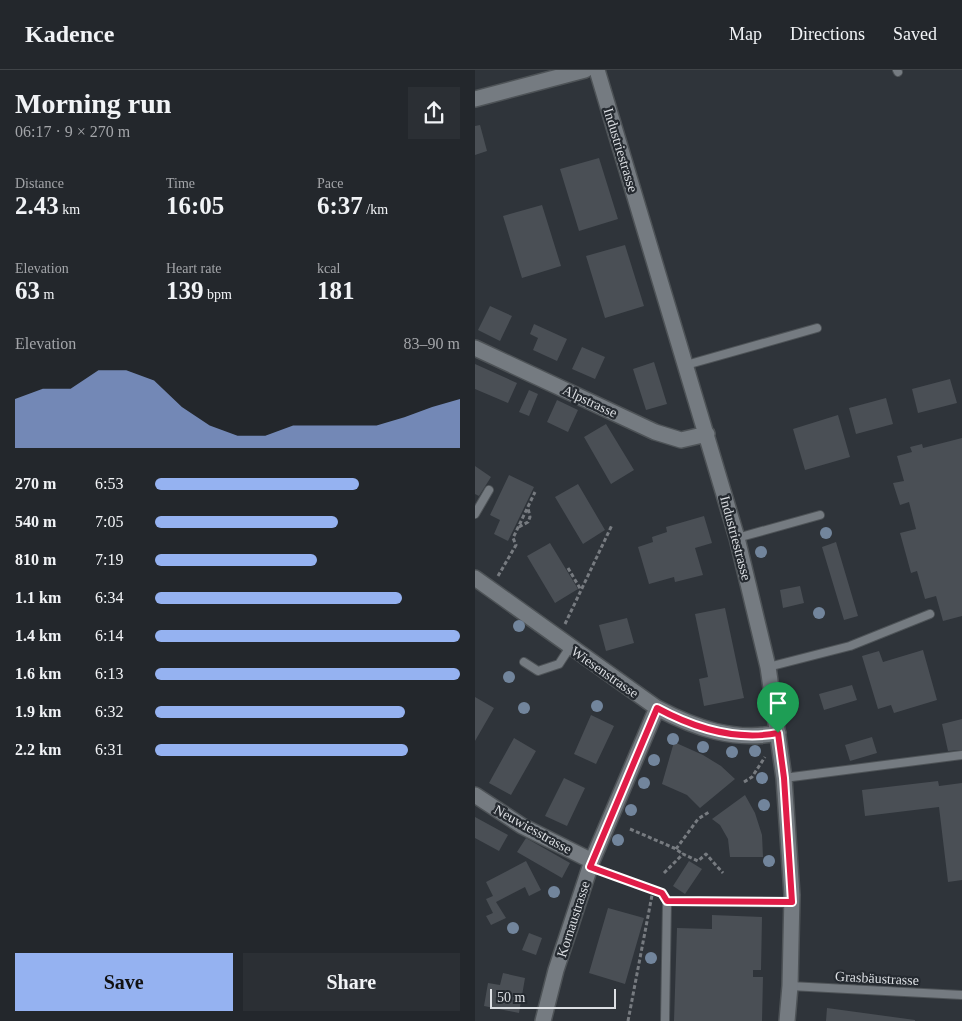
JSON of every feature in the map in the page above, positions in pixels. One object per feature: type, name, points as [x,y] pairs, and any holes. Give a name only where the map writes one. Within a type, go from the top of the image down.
[{"type":"street","points":[[475,99],[585,70]]},
{"type":"street","name":"Industriestrasse","points":[[597,70],[737,538],[767,667],[784,778],[792,902],[790,986],[787,1021]]},
{"type":"street","name":"Alpstrasse","points":[[475,348],[655,432],[681,440],[707,434]]},
{"type":"street","name":"Wiesenstrasse","points":[[475,578],[657,708],[697,725],[736,736],[778,733]]},
{"type":"street","name":"Kornaustrasse","points":[[543,1021],[556,970],[591,864],[657,708]]},
{"type":"street","name":"Neuwiesstrasse","points":[[475,795],[522,826],[591,864]]},
{"type":"lane","points":[[686,366],[817,328]]},
{"type":"lane","points":[[475,514],[489,490]]},
{"type":"lane","points":[[737,538],[820,515]]},
{"type":"lane","points":[[767,667],[850,646],[929,614]]},
{"type":"lane","points":[[524,662],[538,671],[559,664],[570,647]]},
{"type":"lane","points":[[784,778],[962,755]]},
{"type":"lane","points":[[665,1021],[667,901],[792,902]]},
{"type":"lane","name":"Grasbäustrasse","points":[[790,986],[962,995]]},
{"type":"path","points":[[494,583],[516,545],[513,538],[535,492]]},
{"type":"path","points":[[519,527],[528,522],[530,517],[528,507]]},
{"type":"path","points":[[561,631],[612,525]]},
{"type":"path","points":[[567,568],[581,591]]},
{"type":"path","points":[[744,782],[752,777],[767,754]]},
{"type":"path","points":[[676,849],[698,819],[709,812]]},
{"type":"path","points":[[631,829],[699,861],[706,854],[723,873]]},
{"type":"path","points":[[665,873],[683,854]]},
{"type":"path","points":[[591,864],[662,893],[667,901]]},
{"type":"path","points":[[628,1021],[653,890]]},
{"type":"building","points":[[480,125],[487,151],[475,155],[475,126]]},
{"type":"building","points":[[599,158],[618,219],[579,231],[560,169]]},
{"type":"building","points":[[542,205],[561,266],[522,278],[503,216]]},
{"type":"building","points":[[625,245],[644,306],[605,318],[586,256]]},
{"type":"building","points":[[490,306],[512,316],[500,341],[478,330]]},
{"type":"building","points":[[534,324],[567,339],[557,361],[533,350],[538,338],[530,334]]},
{"type":"building","points":[[582,347],[605,357],[595,379],[572,369]]},
{"type":"building","points":[[654,362],[667,404],[646,410],[633,369]]},
{"type":"building","points":[[475,364],[517,383],[508,403],[475,389]]},
{"type":"building","points":[[950,379],[957,403],[918,413],[912,389]]},
{"type":"building","points":[[529,390],[538,394],[529,416],[519,412]]},
{"type":"building","points":[[886,398],[893,424],[856,434],[849,408]]},
{"type":"building","points":[[557,400],[578,410],[568,432],[547,422]]},
{"type":"building","points":[[838,415],[850,457],[805,470],[793,429]]},
{"type":"building","points":[[606,424],[634,470],[611,484],[584,437]]},
{"type":"building","points":[[962,438],[962,616],[943,621],[936,596],[925,599],[917,571],[911,573],[900,533],[916,529],[909,502],[900,505],[893,483],[904,481],[897,456],[912,452],[910,447],[922,444],[923,448]]},
{"type":"building","points":[[475,466],[491,477],[479,496],[475,494]]},
{"type":"building","points":[[509,475],[534,487],[508,541],[494,534],[500,520],[490,515]]},
{"type":"building","points":[[578,484],[605,530],[583,544],[555,497]]},
{"type":"building","points":[[704,516],[712,543],[695,548],[703,575],[675,582],[674,577],[649,584],[638,547],[653,542],[652,537],[667,532],[666,527]]},
{"type":"building","points":[[836,542],[858,616],[844,620],[822,547]]},
{"type":"building","points":[[550,543],[578,589],[555,603],[527,556]]},
{"type":"building","points":[[800,586],[804,603],[783,608],[780,590]]},
{"type":"building","points":[[725,608],[744,698],[704,706],[699,679],[708,677],[695,614]]},
{"type":"building","points":[[627,618],[634,643],[606,651],[599,625]]},
{"type":"building","points":[[923,650],[937,700],[894,713],[891,705],[878,709],[862,656],[879,651],[883,662]]},
{"type":"building","points":[[852,685],[857,700],[824,710],[819,694]]},
{"type":"building","points":[[475,697],[494,708],[475,741]]},
{"type":"building","points":[[591,715],[614,726],[596,764],[574,754]]},
{"type":"building","points":[[962,719],[962,750],[948,751],[942,724]]},
{"type":"building","points":[[872,737],[877,753],[850,761],[845,745]]},
{"type":"building","points":[[514,738],[536,751],[511,795],[489,783]]},
{"type":"building","points":[[674,742],[703,755],[721,766],[735,779],[700,808],[687,795],[662,784]]},
{"type":"building","points":[[564,778],[585,788],[567,826],[545,816]]},
{"type":"building","points":[[938,781],[939,786],[962,783],[962,880],[948,882],[939,807],[865,816],[862,790]]},
{"type":"building","points":[[745,795],[755,813],[762,835],[763,857],[730,857],[728,839],[720,825],[712,819]]},
{"type":"building","points":[[475,817],[508,835],[499,851],[475,838]]},
{"type":"building","points":[[526,838],[570,863],[562,878],[517,852]]},
{"type":"building","points":[[526,861],[541,890],[529,896],[525,887],[496,902],[506,918],[491,925],[486,916],[493,913],[486,899],[493,896],[486,882]]},
{"type":"building","points":[[689,861],[702,869],[685,894],[673,886]]},
{"type":"building","points":[[608,908],[644,918],[625,984],[589,973]]},
{"type":"building","points":[[712,915],[762,917],[761,970],[753,970],[753,977],[763,977],[762,1021],[674,1021],[677,928],[712,929]]},
{"type":"building","points":[[529,933],[542,938],[536,955],[522,950]]},
{"type":"building","points":[[503,973],[525,978],[519,1013],[484,1006],[488,983],[500,985]]},
{"type":"building","points":[[827,1008],[915,1020],[915,1021],[826,1021]]},
{"type":"route","points":[[657,708],[705,728],[736,736],[778,733],[784,778],[792,902],[667,901],[662,893],[590,867],[657,708]]}]
